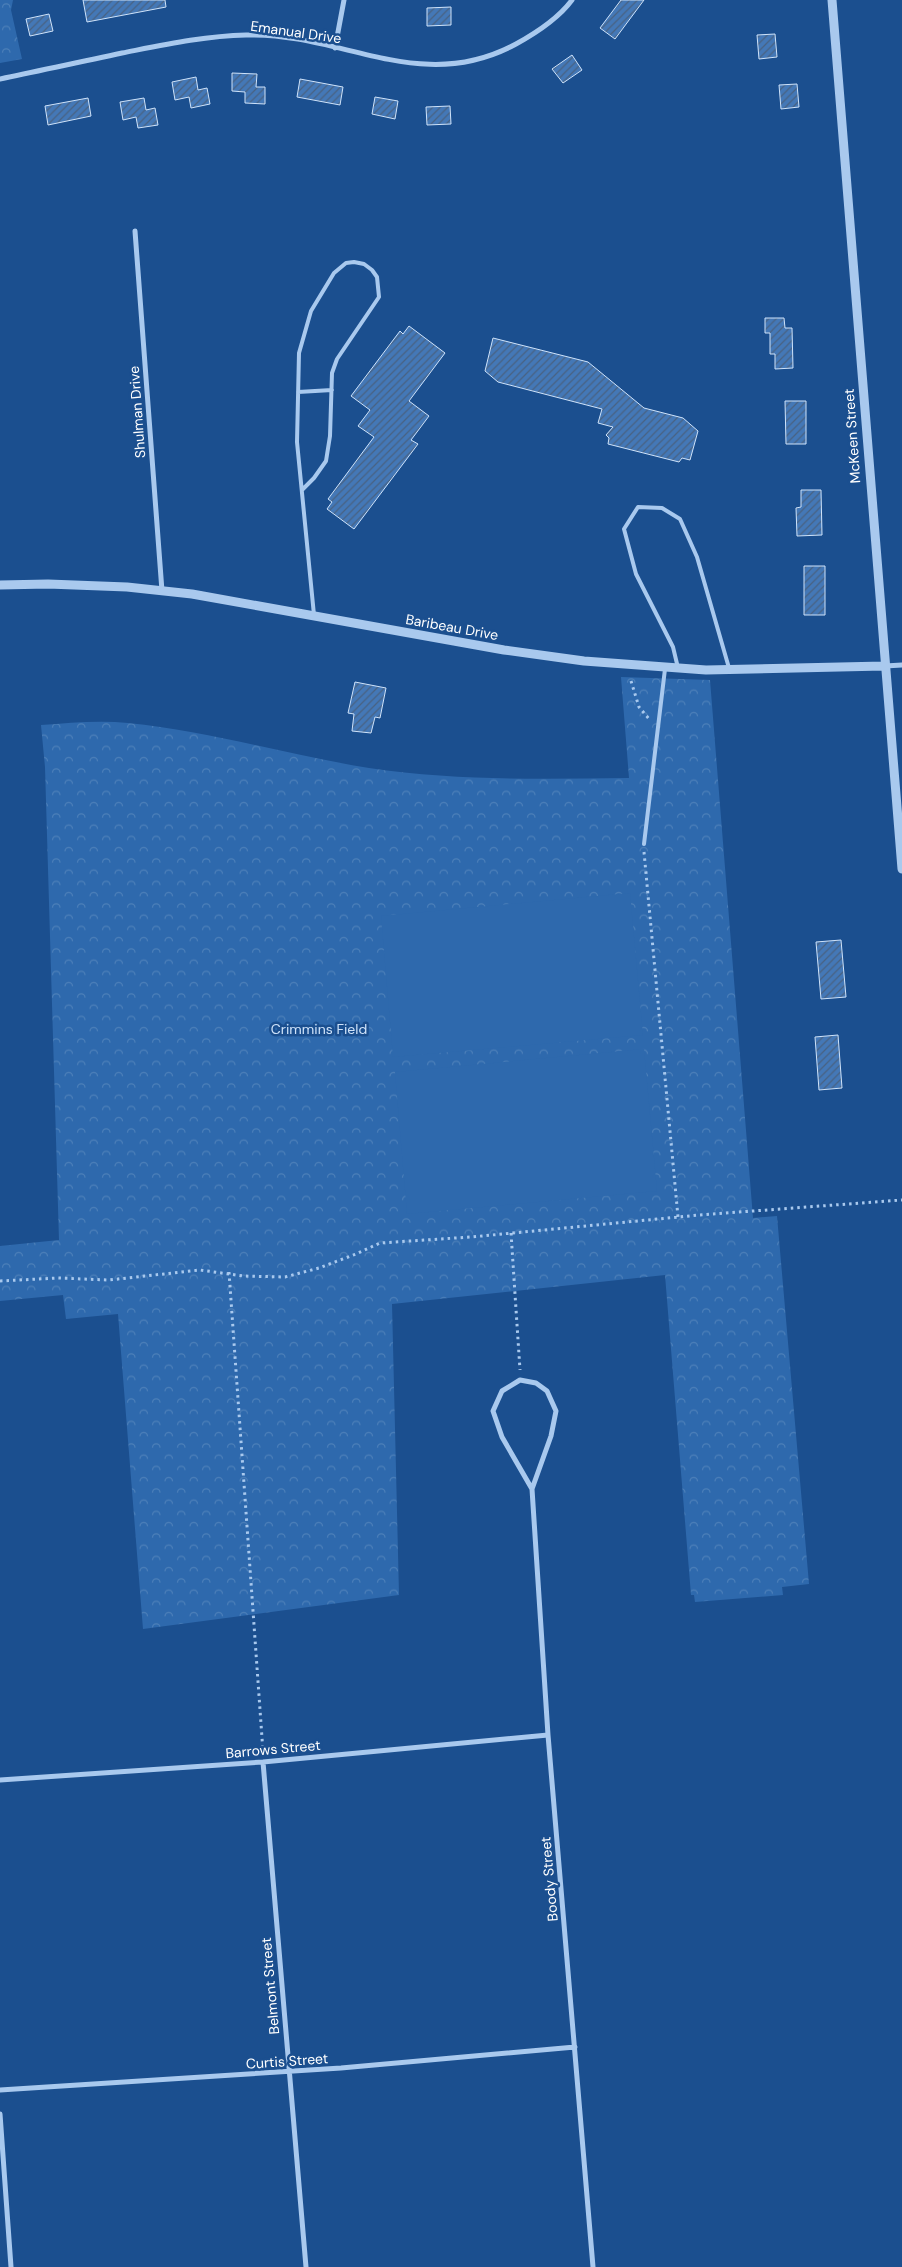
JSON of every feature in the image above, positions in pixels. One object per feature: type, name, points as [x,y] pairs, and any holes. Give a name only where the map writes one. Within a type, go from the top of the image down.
[{"type":"street","points":[[335,48],[344,0]]},
{"type":"street","name":"Emanual Drive","points":[[0,79],[208,37],[268,36],[335,48],[385,60],[424,65],[464,63],[501,53],[532,36],[572,0]]},
{"type":"street","name":"McKeen Street","points":[[832,0],[884,666],[902,870]]},
{"type":"street","name":"Shulman Drive","points":[[134,231],[162,591]]},
{"type":"street","name":"Baribeau Drive","points":[[0,585],[48,584],[128,587],[162,591],[314,615],[504,650],[584,662],[665,669],[730,670],[902,665]]},
{"type":"street","name":"Boody Street","points":[[532,1489],[502,1437],[493,1411],[502,1391],[520,1380],[536,1382],[547,1391],[556,1411],[550,1436],[532,1489],[548,1735],[592,2267]]},
{"type":"street","name":"Barrows Street","points":[[0,1780],[264,1762],[548,1735]]},
{"type":"street","name":"Belmont Street","points":[[264,1762],[288,2072],[306,2267]]},
{"type":"street","name":"Curtis Street","points":[[0,2090],[288,2072],[575,2047]]},
{"type":"street","points":[[0,2114],[11,2267]]},
{"type":"lane","points":[[302,490],[314,478],[326,461],[332,373],[337,359],[379,297],[377,277],[372,270],[354,262],[346,263],[334,273],[310,311],[299,352],[296,442],[314,615]]},
{"type":"lane","points":[[298,392],[332,390]]},
{"type":"lane","points":[[678,669],[673,648],[636,574],[624,529],[638,507],[662,508],[680,518],[697,557],[730,670]]},
{"type":"lane","points":[[644,844],[665,669]]},
{"type":"path","points":[[631,681],[639,707],[658,728]]},
{"type":"path","points":[[644,844],[678,1217]]},
{"type":"path","points":[[0,1282],[58,1278],[109,1280],[200,1270],[229,1272],[243,1276],[285,1277],[319,1268],[380,1243],[902,1200]]},
{"type":"path","points":[[511,1233],[520,1380]]},
{"type":"path","points":[[229,1272],[264,1762]]},
{"type":"green space","points":[[0,0],[13,0],[11,10],[22,59],[0,63]]},
{"type":"green space","name":"Crimmins Field","points":[[621,677],[710,680],[753,1218],[777,1216],[809,1584],[782,1587],[783,1595],[695,1602],[694,1595],[691,1595],[665,1275],[392,1304],[399,1595],[143,1629],[118,1314],[66,1319],[63,1295],[0,1301],[0,1246],[59,1240],[45,767],[41,725],[85,722],[128,723],[219,737],[369,768],[434,775],[564,779],[629,778]]},
{"type":"green space","points":[[630,893],[643,1035],[393,1057],[381,916]]},
{"type":"green space","points":[[644,1049],[657,1191],[407,1214],[395,1072]]},
{"type":"building","points":[[83,0],[165,0],[166,7],[87,22]]},
{"type":"building","points":[[621,0],[644,0],[615,39],[600,28]]},
{"type":"building","points":[[451,7],[451,25],[427,26],[427,8]]},
{"type":"building","points":[[49,14],[53,31],[30,36],[26,19]]},
{"type":"building","points":[[775,34],[777,57],[759,59],[757,35]]},
{"type":"building","points":[[572,55],[582,70],[563,83],[552,69]]},
{"type":"building","points":[[232,73],[257,74],[256,87],[265,87],[265,104],[245,103],[245,92],[232,91]]},
{"type":"building","points":[[196,77],[198,90],[207,88],[210,104],[191,108],[189,97],[175,100],[172,82]]},
{"type":"building","points":[[300,79],[343,87],[340,105],[297,97]]},
{"type":"building","points":[[797,84],[799,107],[781,109],[779,85]]},
{"type":"building","points":[[375,97],[398,101],[395,119],[372,114]]},
{"type":"building","points":[[88,98],[91,116],[48,125],[45,106]]},
{"type":"building","points":[[144,98],[146,110],[155,108],[158,125],[138,128],[136,117],[123,120],[120,102]]},
{"type":"building","points":[[450,106],[451,124],[427,125],[426,107]]},
{"type":"building","points":[[765,318],[784,318],[785,328],[792,328],[793,368],[775,369],[775,354],[770,354],[770,333],[765,333]]},
{"type":"building","points":[[409,326],[445,353],[409,401],[429,416],[411,440],[418,444],[354,529],[327,509],[332,502],[328,499],[374,437],[358,426],[370,410],[351,396],[400,331],[403,334]]},
{"type":"building","points":[[493,338],[588,362],[644,408],[683,418],[698,431],[690,460],[682,458],[679,462],[608,444],[609,438],[606,435],[613,427],[598,423],[602,409],[498,382],[485,371]]},
{"type":"building","points":[[785,401],[806,401],[806,444],[786,444]]},
{"type":"building","points":[[801,490],[821,490],[822,535],[797,536],[796,508],[801,507]]},
{"type":"building","points":[[804,566],[825,566],[825,615],[804,615]]},
{"type":"building","points":[[355,682],[386,688],[380,718],[375,717],[371,733],[352,731],[354,714],[348,713]]},
{"type":"building","points":[[841,940],[846,997],[821,999],[816,942]]},
{"type":"building","points":[[838,1035],[842,1088],[819,1090],[815,1037]]}]
